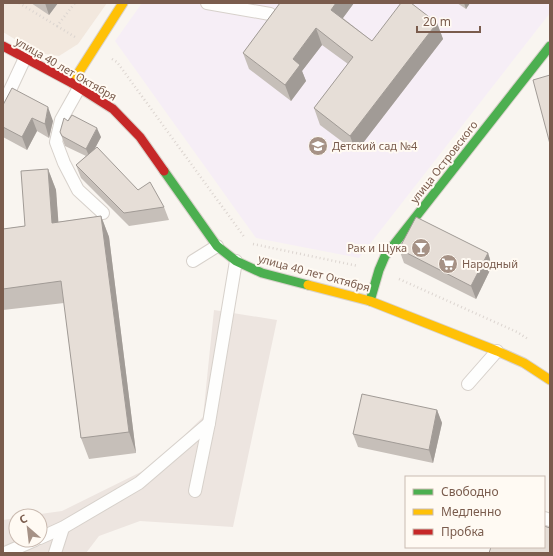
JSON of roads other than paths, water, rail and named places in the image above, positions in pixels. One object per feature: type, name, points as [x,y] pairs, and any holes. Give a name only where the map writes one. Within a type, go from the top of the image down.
[{"type":"main road","points":[[76,85],[94,48],[123,3]]},
{"type":"main road","name":"улица 40 лет Октября","points":[[3,46],[76,85],[113,109],[140,137],[218,246],[236,261],[262,273],[370,301],[498,351],[524,363],[550,380]]},
{"type":"main road","name":"улица Островского","points":[[370,301],[379,270],[385,256],[550,46]]},
{"type":"lane","points":[[207,3],[270,14]]},
{"type":"lane","points":[[3,105],[25,58]]},
{"type":"lane","points":[[76,85],[61,120],[56,142],[64,163],[78,190],[103,213]]},
{"type":"lane","points":[[193,261],[218,246]]},
{"type":"lane","points":[[196,491],[209,424],[236,261]]},
{"type":"lane","points":[[468,384],[498,351]]},
{"type":"lane","points":[[48,535],[63,528],[139,483],[209,424]]},
{"type":"lane","points":[[55,553],[63,528]]},
{"type":"lane","points":[[5,553],[17,548]]},
{"type":"place","name":"Детский сад №4","points":[[318,146]]},
{"type":"place","name":"Рак и Щука","points":[[421,248]]},
{"type":"place","name":"Народный","points":[[448,264]]}]
